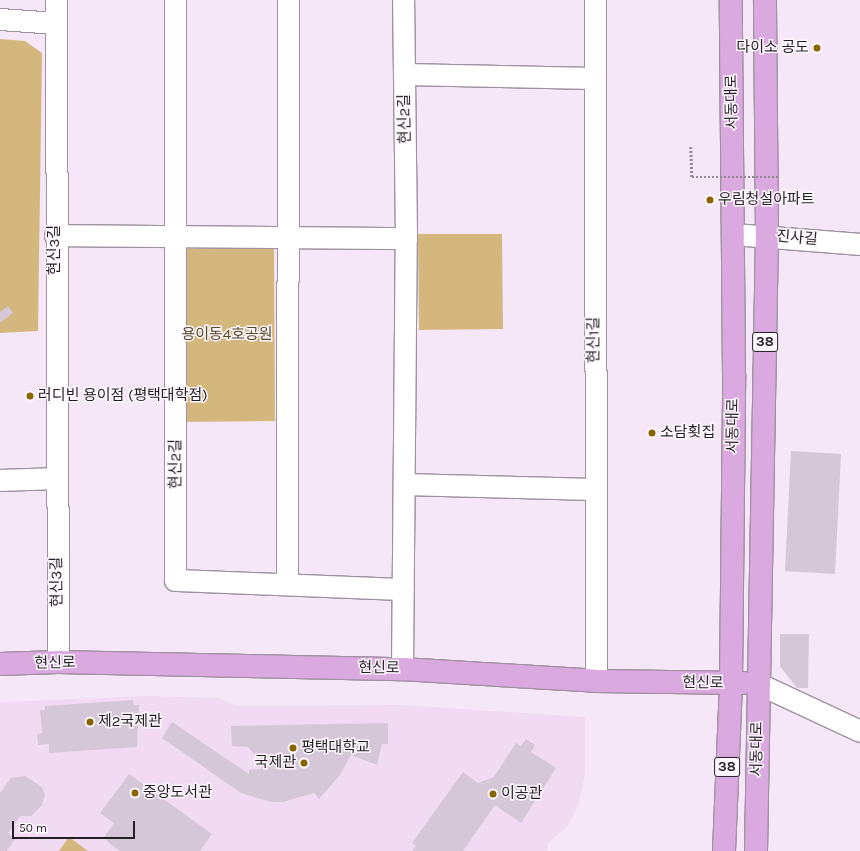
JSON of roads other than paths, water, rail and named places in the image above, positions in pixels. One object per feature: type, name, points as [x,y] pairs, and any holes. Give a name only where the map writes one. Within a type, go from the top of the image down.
[{"type":"main road","name":"서동대로","points":[[724,851],[731,683],[734,234],[731,0]]},
{"type":"main road","name":"서동대로","points":[[756,851],[767,235],[765,0]]},
{"type":"main road","name":"현신로","points":[[0,664],[58,662],[402,669],[596,681],[758,684]]},
{"type":"street","name":"현신3길","points":[[56,0],[55,235],[58,662]]},
{"type":"street","name":"현신2길","points":[[176,0],[175,580],[403,589]]},
{"type":"street","points":[[287,584],[290,238],[288,0]]},
{"type":"street","name":"현신2길","points":[[402,669],[406,238],[403,0]]},
{"type":"street","name":"현신1길","points":[[595,0],[593,489],[596,681]]},
{"type":"street","points":[[0,19],[56,23]]},
{"type":"street","points":[[404,74],[595,78]]},
{"type":"street","name":"진사길","points":[[734,234],[767,235],[860,244]]},
{"type":"street","points":[[55,235],[406,238]]},
{"type":"street","points":[[0,480],[56,478]]},
{"type":"street","points":[[404,484],[593,489]]},
{"type":"street","points":[[758,684],[860,731]]},
{"type":"place","name":"다이소 공도","points":[[817,48]]},
{"type":"place","name":"우림청설아파트","points":[[710,200]]},
{"type":"place","name":"러디빈 용이점 (평택대학점)","points":[[30,396]]},
{"type":"place","name":"소담횟집","points":[[652,433]]},
{"type":"place","name":"제2국제관","points":[[90,722]]},
{"type":"place","name":"평택대학교","points":[[293,748]]},
{"type":"place","name":"국제관","points":[[304,763]]},
{"type":"place","name":"중앙도서관","points":[[135,793]]},
{"type":"place","name":"이공관","points":[[493,794]]},
{"type":"park label","name":"용이동4호공원","points":[[227,335]]}]
